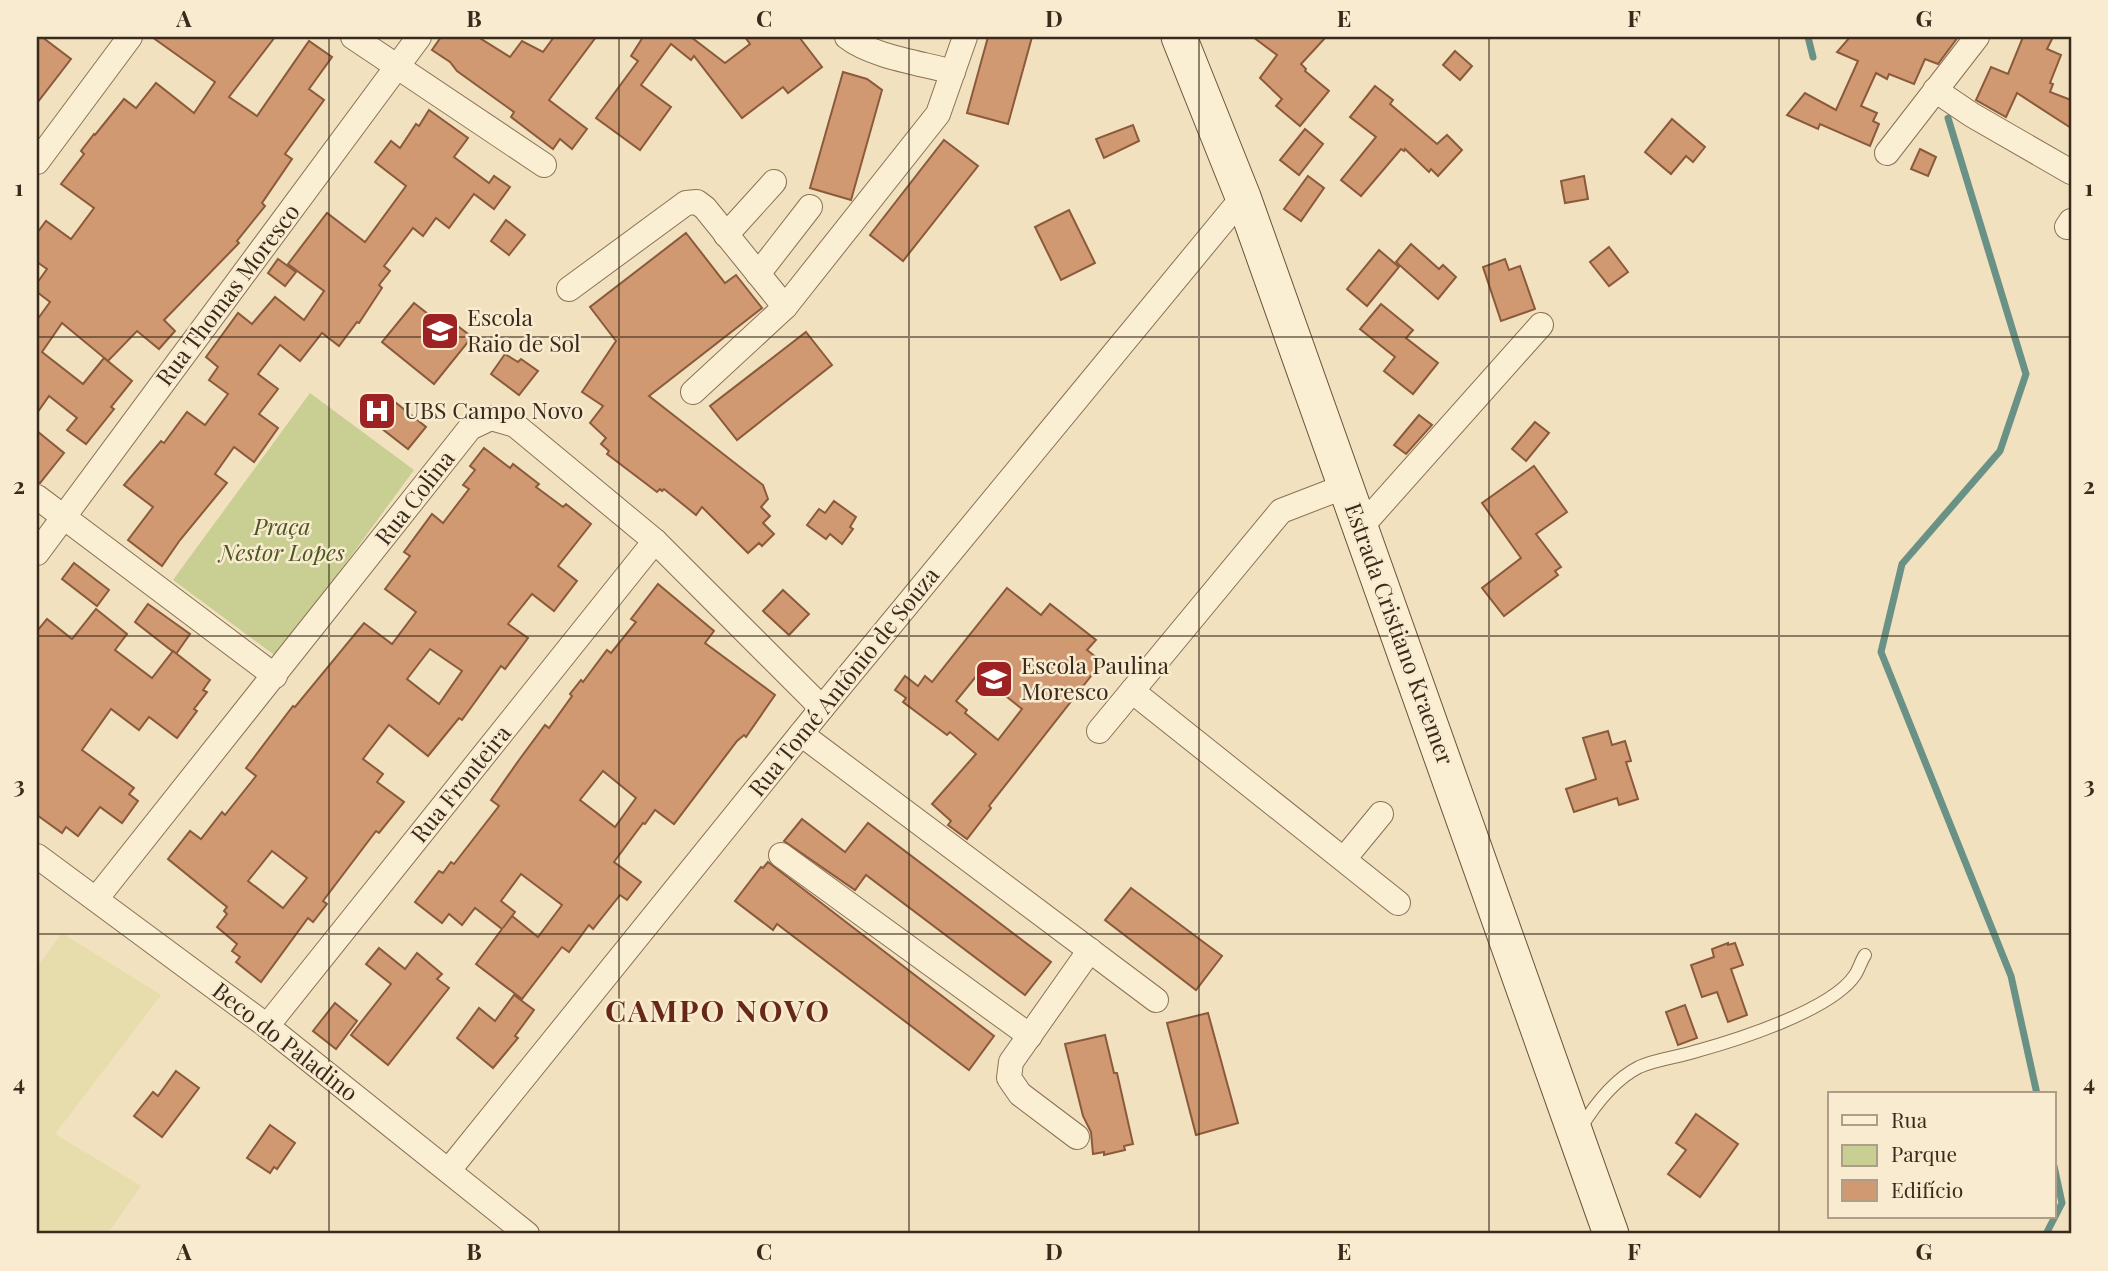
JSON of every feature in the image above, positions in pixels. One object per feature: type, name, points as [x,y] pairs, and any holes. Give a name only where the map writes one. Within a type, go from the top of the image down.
[{"type":"main road","name":"Estrada Cristiano Kraemer","points":[[1179,37],[1243,197],[1611,1234]]},
{"type":"street","points":[[37,162],[130,37]]},
{"type":"street","points":[[353,37],[544,165]]},
{"type":"street","name":"Rua Thomas Moresco","points":[[37,553],[419,37]]},
{"type":"street","points":[[847,37],[878,52],[953,72]]},
{"type":"street","points":[[693,392],[785,307],[938,114],[965,37]]},
{"type":"street","points":[[1887,153],[1977,37]]},
{"type":"street","points":[[1936,90],[1972,115],[2071,172]]},
{"type":"street","points":[[726,235],[774,182]]},
{"type":"street","name":"Rua Tomé Antônio de Souza","points":[[449,1170],[822,708],[1243,197]]},
{"type":"street","points":[[569,289],[686,203],[697,202],[705,208],[785,307]]},
{"type":"street","points":[[758,274],[810,207]]},
{"type":"street","points":[[1361,527],[1541,325]]},
{"type":"street","name":"Rua Colina","points":[[96,899],[470,428],[491,418],[515,425],[655,541],[822,708]]},
{"type":"street","points":[[1099,732],[1280,511],[1346,486]]},
{"type":"street","points":[[37,497],[275,676]]},
{"type":"street","name":"Rua Fronteira","points":[[267,1026],[655,541]]},
{"type":"street","points":[[1132,691],[1398,903]]},
{"type":"street","points":[[801,734],[1156,1000]]},
{"type":"street","points":[[1344,859],[1381,814]]},
{"type":"street","points":[[781,855],[1030,1036]]},
{"type":"street","name":"Beco do Paladino","points":[[37,856],[267,1026],[527,1234]]},
{"type":"street","points":[[1077,1138],[1020,1094],[1009,1078],[1011,1062],[1090,950]]},
{"type":"lane","points":[[1576,1135],[1590,1113],[1616,1084],[1640,1067],[1751,1035],[1817,1004],[1835,995],[1854,976],[1864,955]]},
{"type":"shaded area","points":[[62,933],[161,995],[55,1134],[141,1186],[107,1234],[37,1234],[37,967]]},
{"type":"green space","name":"Praça Nestor Lopes","points":[[310,393],[414,470],[277,657],[173,580]]},
{"type":"building","points":[[37,37],[42,37],[71,59],[37,103]]},
{"type":"building","points":[[152,37],[275,37],[229,97],[257,116],[309,41],[332,57],[309,89],[324,100],[285,154],[292,159],[262,203],[265,206],[237,241],[239,243],[164,320],[175,331],[159,349],[137,331],[108,361],[62,323],[42,352],[83,384],[104,358],[132,381],[86,444],[67,430],[77,418],[49,396],[37,413],[37,320],[50,302],[37,292],[37,283],[47,269],[37,262],[37,233],[46,221],[71,239],[94,208],[61,184],[84,154],[81,151],[124,99],[136,108],[156,83],[194,113],[215,82]]},
{"type":"building","points":[[441,37],[478,37],[510,57],[522,41],[543,52],[554,37],[596,37],[549,100],[587,129],[572,149],[560,139],[553,149],[511,117],[514,112],[432,50]]},
{"type":"building","points":[[643,37],[691,37],[725,63],[750,44],[745,37],[799,37],[822,67],[788,93],[783,87],[742,118],[694,56],[691,60],[671,44],[641,85],[671,107],[640,150],[596,118],[638,61],[631,56]]},
{"type":"building","points":[[988,37],[1032,37],[1008,124],[967,113]]},
{"type":"building","points":[[1253,37],[1326,37],[1301,64],[1305,71],[1329,91],[1300,126],[1276,106],[1282,99],[1260,78],[1277,55]]},
{"type":"building","points":[[1850,37],[1958,37],[1938,64],[1925,59],[1914,84],[1889,74],[1887,79],[1876,73],[1861,106],[1877,113],[1873,121],[1879,124],[1870,146],[1820,124],[1818,129],[1787,115],[1805,93],[1836,110],[1858,61],[1837,52]]},
{"type":"building","points":[[2023,37],[2053,37],[2047,49],[2061,55],[2050,83],[2053,84],[2050,92],[2071,100],[2071,128],[2017,93],[2006,117],[1976,100],[1991,67],[2008,74]]},
{"type":"building","points":[[1455,51],[1472,66],[1460,80],[1443,65]]},
{"type":"building","points":[[843,72],[867,79],[882,90],[851,200],[810,188]]},
{"type":"building","points":[[1375,86],[1393,100],[1390,104],[1437,144],[1447,135],[1462,150],[1438,176],[1431,169],[1429,172],[1405,149],[1401,149],[1361,196],[1341,180],[1376,137],[1350,117]]},
{"type":"building","points":[[429,110],[468,138],[454,157],[489,183],[494,176],[510,187],[494,209],[474,194],[449,228],[436,218],[423,236],[413,228],[384,266],[390,271],[379,285],[382,288],[359,323],[357,322],[339,346],[322,333],[300,361],[280,345],[258,374],[278,389],[259,414],[278,428],[254,462],[234,447],[215,474],[227,483],[162,566],[128,540],[153,507],[124,485],[161,441],[164,443],[187,412],[205,425],[228,394],[209,380],[218,367],[206,357],[238,313],[252,324],[275,297],[304,320],[324,291],[288,264],[327,213],[365,242],[406,186],[375,162],[391,141],[400,148]]},
{"type":"building","points":[[1672,119],[1705,147],[1693,162],[1686,156],[1671,174],[1645,152]]},
{"type":"building","points":[[1133,125],[1139,141],[1104,158],[1096,139]]},
{"type":"building","points":[[1305,129],[1323,144],[1299,175],[1280,160]]},
{"type":"building","points":[[944,140],[978,166],[903,261],[870,235]]},
{"type":"building","points":[[1920,149],[1936,157],[1928,176],[1911,169]]},
{"type":"building","points":[[1308,176],[1324,188],[1301,221],[1284,209]]},
{"type":"building","points":[[1584,176],[1588,199],[1565,203],[1561,181]]},
{"type":"building","points":[[1069,210],[1095,263],[1061,280],[1035,227]]},
{"type":"building","points":[[506,220],[525,235],[509,255],[491,241]]},
{"type":"building","points":[[686,233],[725,283],[736,275],[762,308],[649,396],[763,485],[768,499],[761,507],[770,516],[763,523],[774,534],[762,546],[759,543],[748,553],[702,507],[696,515],[664,489],[657,492],[607,454],[609,451],[601,444],[606,438],[590,423],[603,406],[582,392],[616,341],[590,307]]},
{"type":"building","points":[[1411,244],[1439,269],[1443,265],[1456,277],[1438,299],[1396,262]]},
{"type":"building","points":[[1609,247],[1628,272],[1609,286],[1590,262]]},
{"type":"building","points":[[1379,250],[1399,267],[1367,306],[1347,289]]},
{"type":"building","points":[[278,259],[296,272],[285,286],[268,273]]},
{"type":"building","points":[[1505,259],[1509,270],[1520,266],[1535,309],[1501,321],[1483,267]]},
{"type":"building","points":[[414,303],[446,328],[451,321],[472,337],[434,384],[382,342]]},
{"type":"building","points":[[1381,304],[1413,330],[1406,338],[1438,363],[1413,394],[1384,371],[1395,357],[1360,329]]},
{"type":"building","points":[[806,332],[832,365],[737,440],[710,406]]},
{"type":"building","points":[[505,354],[518,362],[521,359],[538,371],[519,395],[491,374]]},
{"type":"building","points":[[385,394],[426,427],[408,449],[367,417]]},
{"type":"building","points":[[1419,415],[1432,425],[1406,454],[1394,445]]},
{"type":"building","points":[[1535,422],[1549,433],[1526,461],[1512,449]]},
{"type":"building","points":[[37,431],[64,453],[40,483],[37,482]]},
{"type":"building","points":[[484,448],[510,468],[513,464],[539,484],[536,487],[563,507],[566,504],[591,524],[558,566],[577,581],[554,611],[532,594],[508,624],[528,638],[505,669],[501,666],[462,720],[459,718],[428,756],[389,725],[363,759],[383,774],[377,782],[404,802],[379,833],[376,831],[323,901],[327,904],[313,922],[308,918],[261,982],[236,962],[240,957],[232,951],[237,944],[217,927],[227,914],[224,911],[227,907],[168,859],[190,831],[201,839],[222,812],[225,815],[256,776],[246,768],[293,706],[295,707],[364,623],[392,644],[416,612],[385,589],[410,556],[404,552],[432,514],[443,523],[469,489],[463,485],[475,470],[470,466]],"holes":[[[430,649],[462,671],[439,704],[407,679]],[[272,851],[307,878],[283,908],[248,881]]]},
{"type":"building","points":[[1534,466],[1567,512],[1536,534],[1561,567],[1555,571],[1558,575],[1504,616],[1482,588],[1521,558],[1482,503]]},
{"type":"building","points":[[834,501],[856,517],[850,527],[853,529],[842,544],[830,534],[826,539],[807,525],[819,509],[825,513]]},
{"type":"building","points":[[74,563],[109,590],[97,606],[62,579]]},
{"type":"building","points":[[658,584],[714,631],[705,643],[775,695],[746,737],[744,735],[737,741],[674,824],[655,810],[645,824],[643,823],[614,862],[641,882],[627,900],[620,895],[593,929],[589,925],[569,952],[562,947],[522,999],[476,964],[502,929],[475,908],[462,925],[449,914],[442,923],[415,902],[439,871],[443,873],[451,862],[454,864],[499,806],[491,800],[545,725],[549,728],[581,680],[583,682],[607,650],[611,653],[636,622],[631,619]],"holes":[[[603,771],[636,798],[615,827],[580,800]],[[521,874],[562,905],[538,937],[512,916],[515,912],[501,901]]]},
{"type":"building","name":"Escola Paulina Moresco","points":[[1007,588],[1041,615],[1050,604],[1096,640],[1087,650],[1102,662],[989,806],[991,808],[967,839],[948,825],[951,821],[932,804],[976,754],[950,732],[947,735],[903,702],[906,698],[895,690],[905,676],[918,686],[925,676],[932,682]],"holes":[[[978,674],[1022,709],[998,740],[965,713],[967,710],[956,701]]]},
{"type":"building","points":[[783,590],[809,614],[789,635],[763,611]]},
{"type":"building","points":[[148,604],[190,634],[176,654],[135,622]]},
{"type":"building","points":[[96,609],[127,634],[115,650],[152,678],[173,651],[210,680],[203,690],[207,692],[194,709],[197,711],[177,738],[149,717],[139,730],[111,709],[82,750],[134,788],[129,794],[138,801],[122,823],[100,807],[78,836],[66,827],[62,833],[37,815],[37,631],[47,619],[72,639]]},
{"type":"building","points":[[1608,731],[1612,745],[1625,741],[1631,761],[1626,762],[1638,799],[1619,805],[1617,798],[1574,812],[1566,789],[1596,779],[1583,738]]},
{"type":"building","points":[[802,819],[845,852],[868,823],[1051,962],[1025,995],[866,875],[855,890],[784,841]]},
{"type":"building","points":[[768,862],[994,1036],[969,1070],[777,924],[773,930],[735,901],[761,867]]},
{"type":"building","points":[[1131,888],[1222,956],[1196,990],[1105,920]]},
{"type":"building","points":[[1735,943],[1743,965],[1731,969],[1747,1015],[1728,1022],[1717,992],[1702,997],[1691,965],[1714,957],[1712,949]]},
{"type":"building","points":[[379,948],[405,969],[417,953],[442,974],[437,979],[449,988],[388,1065],[351,1035],[391,984],[366,964]]},
{"type":"building","points":[[514,995],[534,1010],[515,1036],[518,1038],[493,1068],[457,1038],[479,1008],[495,1021]]},
{"type":"building","points":[[335,1003],[357,1021],[336,1049],[313,1031]]},
{"type":"building","points":[[1685,1005],[1697,1038],[1678,1045],[1666,1012]]},
{"type":"building","points":[[1208,1013],[1238,1123],[1196,1135],[1167,1023]]},
{"type":"building","points":[[1105,1035],[1114,1073],[1117,1073],[1133,1144],[1124,1146],[1125,1150],[1104,1155],[1104,1152],[1093,1154],[1091,1132],[1083,1116],[1065,1044]]},
{"type":"building","points":[[176,1071],[199,1088],[162,1137],[134,1116],[153,1092],[158,1096]]},
{"type":"building","points":[[1696,1114],[1738,1144],[1700,1197],[1668,1174],[1686,1150],[1676,1143]]},
{"type":"building","points":[[270,1125],[295,1143],[277,1169],[274,1167],[270,1173],[247,1158]]},
{"type":"waterway","points":[[1808,37],[1813,57]]},
{"type":"waterway","points":[[1948,118],[2026,374],[2000,451],[1902,564],[1881,652],[2011,976],[2037,1092]]},
{"type":"waterway","points":[[2056,1175],[2062,1203],[2056,1215]]},
{"type":"waterway","points":[[2046,1234],[2054,1218]]},
{"type":"place","name":"Escola Raio de Sol","points":[[440,331]]},
{"type":"place","name":"UBS Campo Novo","points":[[377,411]]},
{"type":"place","name":"Escola Paulina Moresco","points":[[994,679]]},
{"type":"district","name":"CAMPO NOVO","points":[[718,1012]]}]
